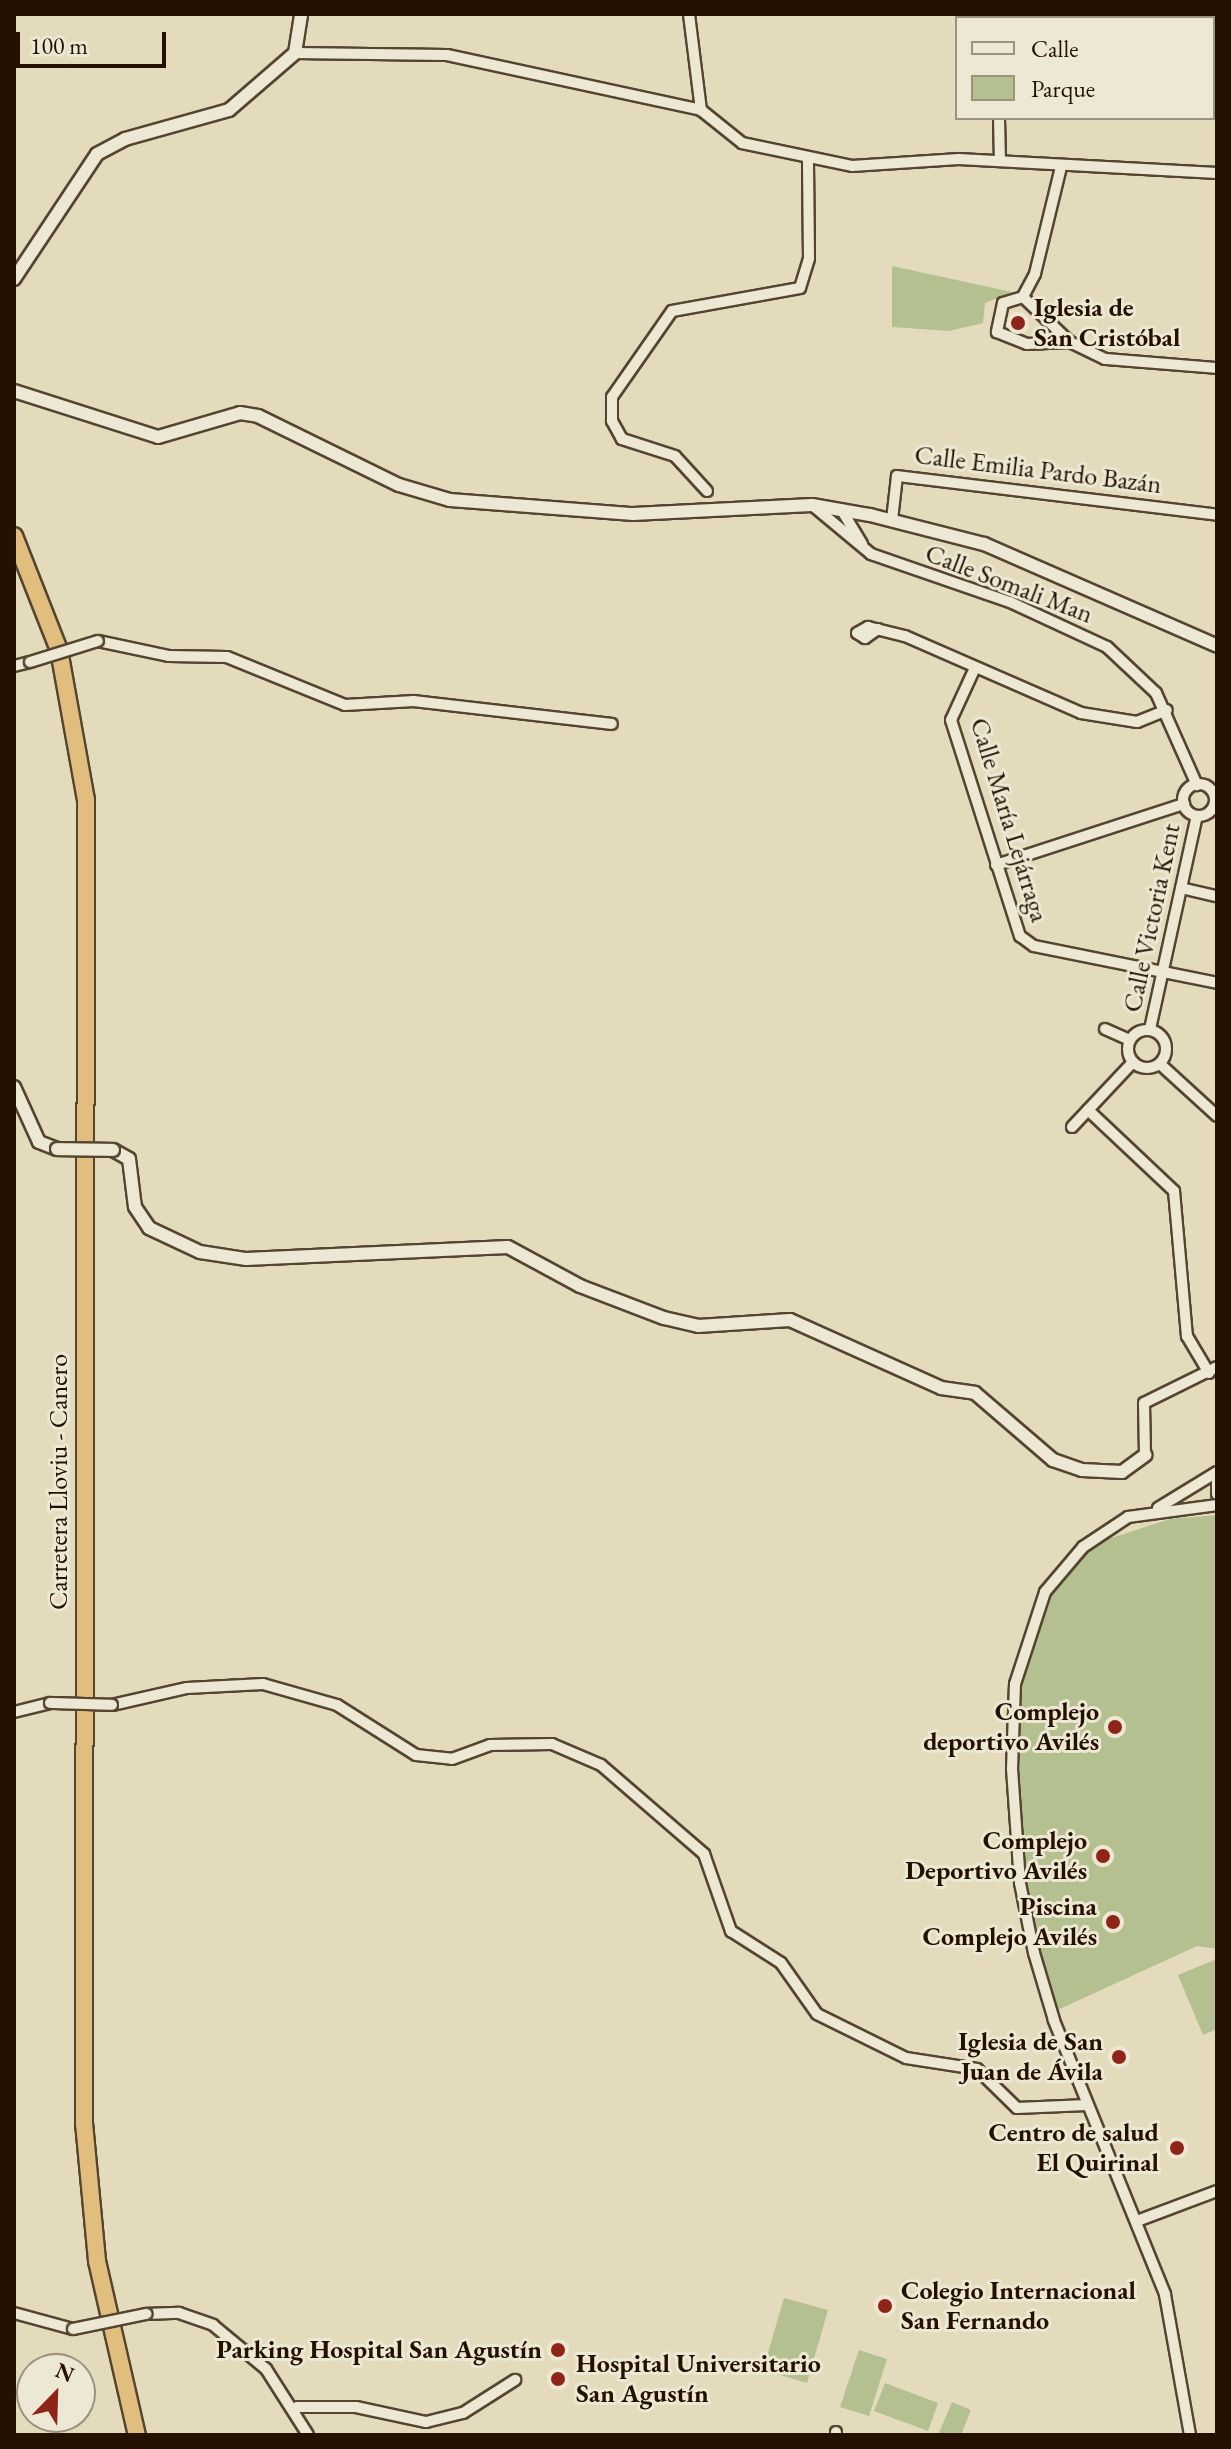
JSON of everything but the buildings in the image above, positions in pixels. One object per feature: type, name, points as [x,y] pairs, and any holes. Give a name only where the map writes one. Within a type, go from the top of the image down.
[{"type":"highway","name":"Carretera Lloviu - Canero","points":[[14,536],[59,650],[86,800],[84,2123],[97,2261],[137,2435]]},
{"type":"street","points":[[14,279],[97,154],[125,139],[229,110],[295,53],[301,14]]},
{"type":"street","points":[[689,14],[701,110]]},
{"type":"street","points":[[295,53],[447,55],[701,110],[742,143],[852,166],[1000,161],[1061,167],[1217,173]]},
{"type":"street","points":[[999,120],[1000,161]]},
{"type":"street","points":[[707,491],[675,456],[622,439],[612,421],[612,397],[672,311],[800,288],[809,259],[808,157]]},
{"type":"street","points":[[1023,297],[1061,167]]},
{"type":"street","points":[[1023,297],[1003,303],[997,332],[1027,344],[1070,342]]},
{"type":"street","points":[[1023,297],[1070,342],[1105,359],[1217,368]]},
{"type":"street","points":[[14,391],[158,437],[240,413],[258,416],[399,485],[450,500],[633,514],[812,505],[870,515],[996,549],[1217,646]]},
{"type":"street","name":"Calle Emilia Pardo Bazán","points":[[892,520],[897,476],[1217,515]]},
{"type":"street","name":"Calle Somali Man","points":[[812,505],[871,554],[1002,599],[1107,647],[1167,710],[1197,785]]},
{"type":"street","points":[[841,509],[844,534]]},
{"type":"street","points":[[841,509],[844,534]]},
{"type":"street","points":[[844,534],[870,515]]},
{"type":"street","points":[[878,629],[974,670],[1111,721],[1137,722],[1167,710]]},
{"type":"street","points":[[14,666],[98,641],[169,656],[227,657],[345,705],[414,701],[612,724]]},
{"type":"street","name":"Calle María Lejárraga","points":[[974,670],[951,720],[996,865],[1027,943],[1163,972]]},
{"type":"street","points":[[996,865],[1184,804],[1197,785],[1209,788],[1216,803],[1197,816],[1184,804]]},
{"type":"street","name":"Calle Victoria Kent","points":[[1150,1029],[1197,816]]},
{"type":"street","points":[[1181,888],[1217,896]]},
{"type":"street","points":[[1163,972],[1217,983]]},
{"type":"street","points":[[1105,1029],[1130,1040]]},
{"type":"street","points":[[1130,1040],[1150,1029],[1166,1044],[1160,1064]]},
{"type":"street","points":[[1130,1040],[1133,1062]]},
{"type":"street","points":[[1133,1062],[1160,1064],[1217,1116]]},
{"type":"street","points":[[1072,1127],[1133,1062]]},
{"type":"street","points":[[14,1087],[39,1142],[57,1149],[113,1150],[129,1159],[135,1207],[149,1228],[200,1252],[246,1259],[508,1247],[580,1286],[664,1318],[698,1326],[790,1320],[941,1388],[975,1393],[1053,1460],[1082,1470],[1122,1472],[1145,1455],[1144,1403],[1213,1370],[1187,1336],[1174,1191],[1088,1110]]},
{"type":"street","points":[[1190,2435],[1165,2294],[1051,2013],[1020,1883],[1015,1684],[1031,1621],[1066,1565],[1101,1531],[1157,1509],[1217,1472]]},
{"type":"street","points":[[1217,1481],[1217,1494]]},
{"type":"street","points":[[1157,1509],[1217,1505]]},
{"type":"street","points":[[14,1712],[50,1703],[112,1705],[187,1688],[263,1684],[337,1705],[416,1755],[452,1759],[490,1745],[552,1744],[601,1765],[704,1854],[731,1931],[781,1963],[817,2014],[906,2058],[977,2069],[1017,2108],[1087,2105]]},
{"type":"street","points":[[1137,2221],[1217,2191]]},
{"type":"street","points":[[14,2313],[73,2329],[146,2314],[179,2313],[213,2325],[266,2369],[297,2407],[308,2435]]},
{"type":"street","points":[[297,2407],[356,2407],[426,2422],[463,2413],[515,2380]]},
{"type":"green space","points":[[892,266],[1012,292],[985,303],[983,323],[949,331],[892,327]]},
{"type":"green space","name":"Complejo deportivo Avilés","points":[[1217,1515],[1217,1949],[1197,1946],[1051,2013],[1013,1822],[1015,1684],[1045,1592],[1083,1547],[1170,1519]]},
{"type":"green space","points":[[1217,1959],[1217,2029],[1203,2035],[1178,1975]]},
{"type":"green space","points":[[784,2298],[828,2310],[807,2383],[763,2370]]},
{"type":"green space","points":[[859,2350],[887,2359],[869,2416],[840,2407]]},
{"type":"green space","points":[[885,2383],[938,2403],[928,2431],[874,2411]]},
{"type":"green space","points":[[952,2402],[971,2410],[961,2435],[938,2435]]},
{"type":"place","name":"Iglesia de San Cristóbal","points":[[1018,323]]},
{"type":"place","name":"Complejo deportivo Avilés","points":[[1115,1727]]},
{"type":"place","name":"Complejo Deportivo Avilés","points":[[1103,1856]]},
{"type":"place","name":"Piscina Complejo Avilés","points":[[1113,1922]]},
{"type":"place","name":"Iglesia de San Juan de Ávila","points":[[1119,2057]]},
{"type":"place","name":"Centro de salud El Quirinal","points":[[1177,2148]]},
{"type":"place","name":"Colegio Internacional San Fernando","points":[[885,2306]]},
{"type":"place","name":"Parking Hospital San Agustín","points":[[558,2350]]},
{"type":"place","name":"Hospital Universitario San Agustín","points":[[558,2379]]}]
